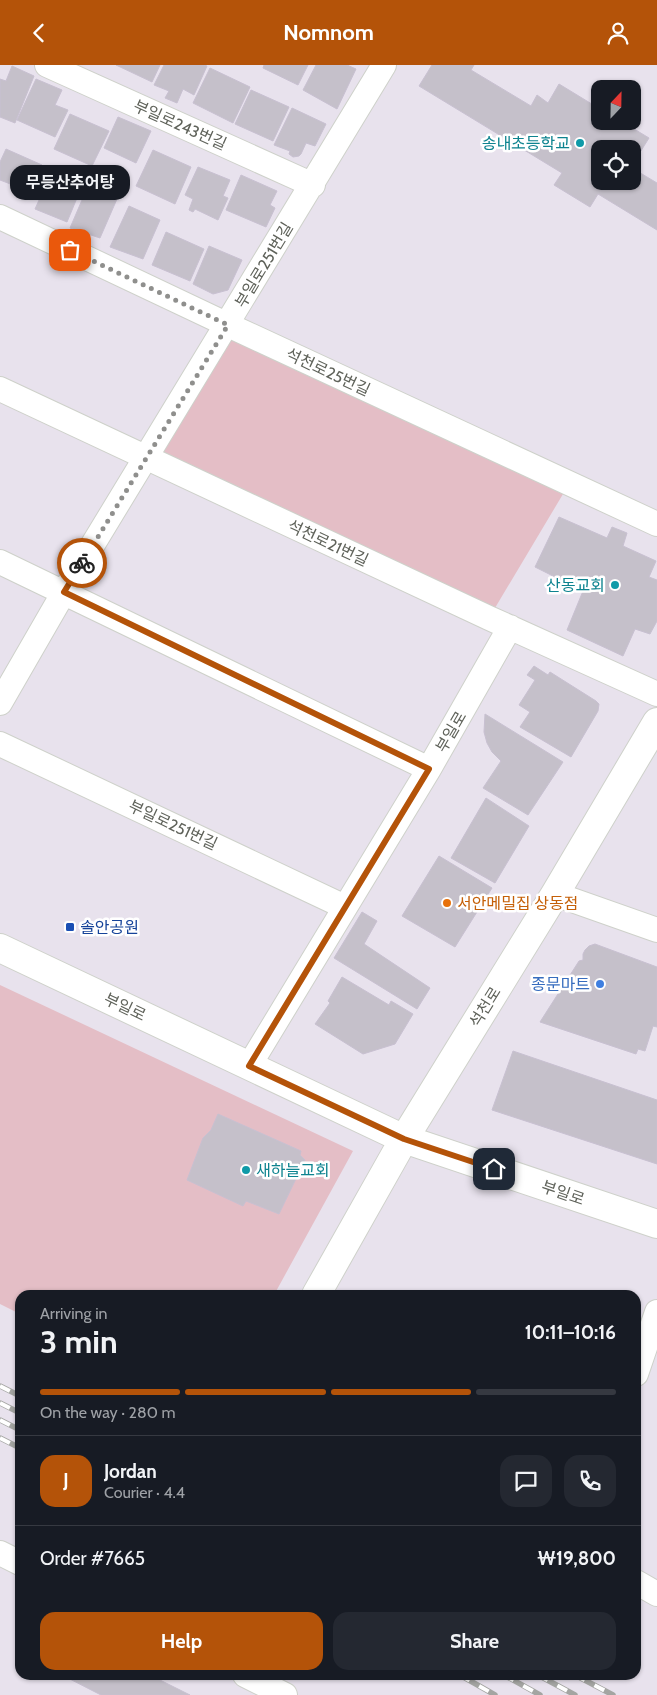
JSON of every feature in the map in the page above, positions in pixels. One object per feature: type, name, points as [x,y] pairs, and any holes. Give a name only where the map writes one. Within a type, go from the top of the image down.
[{"type":"street","name":"부일로243번길","points":[[47,65],[313,185]]},
{"type":"street","name":"부일로251번길","points":[[0,703],[64,592],[228,325],[384,65]]},
{"type":"street","name":"석천로25번길","points":[[0,217],[657,524]]},
{"type":"street","name":"석천로21번길","points":[[0,389],[657,694]]},
{"type":"street","points":[[0,562],[429,769]]},
{"type":"street","name":"부일로","points":[[249,1066],[429,769],[510,627]]},
{"type":"street","name":"석천로","points":[[319,1290],[404,1139],[657,722]]},
{"type":"street","name":"부일로251번길","points":[[0,744],[346,907]]},
{"type":"street","points":[[554,894],[657,930]]},
{"type":"street","name":"부일로","points":[[0,948],[404,1139],[657,1224]]},
{"type":"street","points":[[641,1359],[657,1312]]},
{"type":"street","points":[[0,1553],[15,1560]]},
{"type":"street","points":[[641,1585],[657,1594]]},
{"type":"street","points":[[255,1680],[285,1695]]},
{"type":"shaded area","points":[[228,325],[569,484],[489,618],[147,458]]},
{"type":"shaded area","points":[[0,985],[353,1151],[277,1290],[15,1290],[15,1312],[0,1304]]},
{"type":"building","points":[[116,65],[160,65],[152,82]]},
{"type":"building","points":[[164,65],[207,66],[194,95],[183,89],[177,103],[165,98],[169,91],[154,85]]},
{"type":"building","points":[[264,65],[308,65],[298,85],[263,68]]},
{"type":"building","points":[[316,65],[347,65],[356,69],[337,109],[303,90]]},
{"type":"building","name":"송내초등학교","points":[[432,65],[474,65],[471,70],[531,106],[537,95],[548,103],[559,84],[591,104],[591,130],[636,130],[649,138],[641,151],[641,140],[591,140],[591,190],[641,190],[641,173],[657,183],[657,230],[598,194],[590,207],[554,185],[562,173],[419,86]]},
{"type":"building","points":[[12,66],[34,76],[15,123],[0,117],[0,79],[6,81]]},
{"type":"building","points":[[210,68],[250,87],[233,123],[193,103]]},
{"type":"building","points":[[36,79],[62,90],[55,105],[68,110],[55,137],[17,120]]},
{"type":"building","points":[[251,90],[289,107],[273,141],[235,124]]},
{"type":"building","points":[[292,108],[326,124],[315,146],[306,143],[301,154],[293,157],[289,154],[290,151],[274,145]]},
{"type":"building","points":[[70,114],[109,131],[92,166],[54,149]]},
{"type":"building","points":[[118,117],[151,131],[136,163],[104,148]]},
{"type":"building","points":[[6,149],[42,165],[31,192],[0,180],[0,162]]},
{"type":"building","points":[[153,150],[191,167],[175,204],[136,186]]},
{"type":"building","points":[[198,167],[230,180],[223,196],[228,198],[218,220],[195,209],[193,212],[189,210],[193,199],[185,195]]},
{"type":"building","points":[[52,171],[82,186],[67,222],[35,209]]},
{"type":"building","points":[[241,175],[277,191],[270,205],[275,208],[266,227],[226,210]]},
{"type":"building","points":[[88,186],[117,199],[100,238],[70,228]]},
{"type":"building","points":[[129,206],[160,220],[143,259],[110,247]]},
{"type":"building","points":[[166,232],[204,249],[190,281],[152,265]]},
{"type":"building","points":[[209,246],[242,260],[228,290],[213,294],[193,284]]},
{"type":"building","name":"산동교회","points":[[559,517],[607,538],[612,527],[627,533],[623,546],[656,561],[649,577],[657,580],[657,621],[650,634],[635,629],[623,656],[567,630],[583,591],[535,567]]},
{"type":"building","points":[[534,666],[548,675],[550,672],[599,704],[598,711],[571,757],[520,727],[530,712],[519,705],[535,680],[527,675]]},
{"type":"building","points":[[485,714],[563,762],[528,815],[483,788],[501,761],[492,752],[487,743],[484,732]]},
{"type":"building","points":[[486,798],[529,826],[495,883],[451,858]]},
{"type":"building","points":[[439,856],[492,888],[455,947],[402,916]]},
{"type":"building","points":[[362,912],[377,921],[364,944],[430,988],[417,1009],[334,958]]},
{"type":"building","points":[[595,944],[657,967],[657,1027],[653,1026],[645,1051],[638,1049],[636,1054],[540,1022],[579,961],[583,960],[585,950]]},
{"type":"building","points":[[342,977],[389,1005],[391,1001],[413,1014],[395,1044],[363,1054],[315,1024],[330,1003],[328,1001]]},
{"type":"building","points":[[513,1051],[657,1100],[657,1164],[492,1110]]},
{"type":"building","name":"새하늘교회","points":[[218,1114],[301,1151],[300,1155],[305,1160],[279,1214],[246,1201],[243,1206],[187,1180],[203,1138],[211,1130]]},
{"type":"building","points":[[72,1680],[160,1680],[190,1695],[101,1695]]},
{"type":"railway","points":[[0,1386],[15,1394]]},
{"type":"railway","points":[[0,1403],[15,1410]]},
{"type":"railway","points":[[0,1420],[15,1428]]},
{"type":"railway","points":[[0,1438],[15,1446]]},
{"type":"railway","points":[[469,1680],[495,1695]]},
{"type":"railway","points":[[513,1680],[540,1695]]},
{"type":"railway","points":[[547,1680],[575,1695]]},
{"type":"railway","points":[[584,1680],[613,1695]]},
{"type":"way so far","points":[[70,250],[228,325],[82,563]]},
{"type":"place","name":"송내초등학교","points":[[580,143]]},
{"type":"place","name":"무등산추어탕","points":[[70,250]]},
{"type":"place","name":"산동교회","points":[[615,585]]},
{"type":"place","name":"서안메밀집 상동점","points":[[447,903]]},
{"type":"place","name":"솔안공원","points":[[70,927]]},
{"type":"place","name":"종문마트","points":[[600,984]]},
{"type":"place","name":"새하늘교회","points":[[246,1170]]},
{"type":"route","points":[[82,563],[64,592],[429,769],[249,1066],[404,1139],[494,1169]]}]
